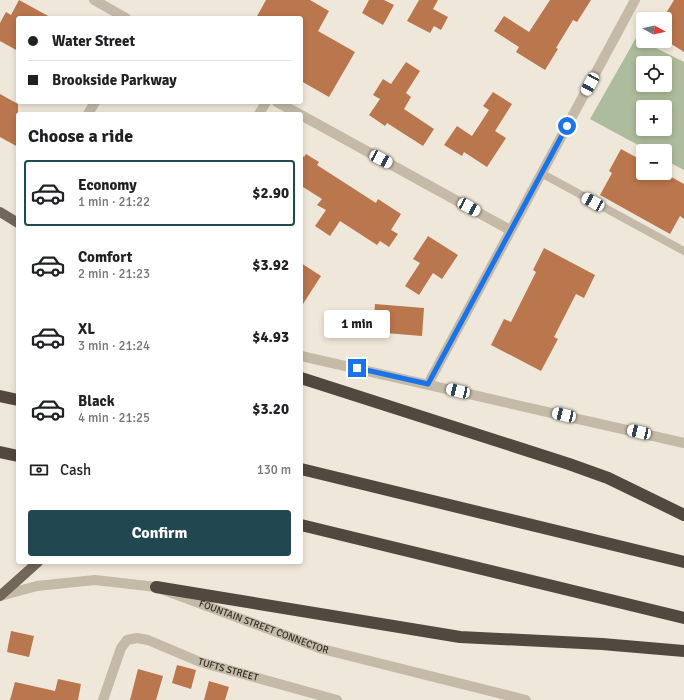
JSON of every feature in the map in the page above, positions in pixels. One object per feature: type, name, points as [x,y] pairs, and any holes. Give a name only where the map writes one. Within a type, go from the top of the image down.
[{"type":"highway","points":[[303,379],[569,464],[608,478],[684,515]]},
{"type":"highway","points":[[0,396],[16,400]]},
{"type":"highway","points":[[0,452],[16,456]]},
{"type":"highway","points":[[303,469],[684,562]]},
{"type":"highway","points":[[303,525],[684,618]]},
{"type":"highway","points":[[156,587],[454,636],[602,644],[684,651]]},
{"type":"main road","points":[[0,208],[4,214],[16,222]]},
{"type":"main road","points":[[0,596],[36,564]]},
{"type":"street","points":[[94,0],[122,16]]},
{"type":"street","points":[[428,384],[635,0]]},
{"type":"street","points":[[281,104],[295,112]]},
{"type":"street","points":[[303,117],[510,230]]},
{"type":"street","points":[[303,356],[684,443]]},
{"type":"street","name":"FOUNTAIN STREET CONNECTOR","points":[[0,596],[37,586],[95,580],[156,587],[322,649],[526,700]]},
{"type":"street","name":"TUFTS STREET","points":[[103,700],[119,651],[123,644],[130,639],[140,638],[200,662],[337,700]]},
{"type":"lane","points":[[541,173],[684,251]]},
{"type":"green space","points":[[636,38],[636,48],[656,48],[672,56],[684,62],[684,170],[672,164],[672,144],[636,144],[590,119]]},
{"type":"building","points":[[19,0],[48,16],[16,16],[16,50],[0,41],[0,23],[6,12],[11,15]]},
{"type":"building","points":[[266,0],[310,0],[329,11],[318,31],[355,52],[329,97],[303,82],[303,16],[257,16]]},
{"type":"building","points":[[369,0],[384,0],[394,5],[383,25],[362,13]]},
{"type":"building","points":[[419,0],[438,0],[433,9],[448,17],[441,30],[434,26],[430,33],[407,21]]},
{"type":"building","points":[[550,0],[591,0],[577,22],[573,20],[545,70],[516,52],[519,47],[494,31],[504,16],[529,32]]},
{"type":"building","points":[[674,0],[684,0],[684,52],[672,44],[672,12],[667,12]]},
{"type":"building","points":[[406,62],[420,71],[406,93],[411,97],[404,109],[434,129],[423,146],[387,123],[385,126],[369,115],[380,99],[373,95],[383,79],[391,84]]},
{"type":"building","points":[[493,92],[512,104],[495,131],[506,138],[487,167],[464,152],[462,156],[444,145],[457,126],[472,136],[489,110],[483,106]]},
{"type":"building","points":[[0,94],[18,104],[18,112],[16,112],[16,146],[0,137]]},
{"type":"building","points":[[621,149],[636,157],[636,180],[672,180],[672,177],[684,184],[684,219],[680,216],[670,234],[600,195],[612,173],[609,171]]},
{"type":"building","points":[[306,154],[319,162],[317,165],[376,203],[378,199],[401,214],[391,230],[398,234],[389,247],[380,241],[377,245],[340,221],[330,236],[315,226],[326,210],[317,205],[322,199],[303,187],[303,156],[304,157]]},
{"type":"building","points":[[428,236],[458,255],[442,279],[433,273],[419,295],[405,286],[420,263],[413,259]]},
{"type":"building","points":[[544,248],[595,275],[584,298],[576,294],[554,337],[558,339],[541,371],[491,345],[504,319],[511,322],[536,272],[533,270]]},
{"type":"building","points":[[303,264],[321,276],[303,304]]},
{"type":"building","points":[[375,304],[424,308],[422,336],[373,332]]},
{"type":"building","points":[[11,631],[34,636],[29,657],[7,652]]},
{"type":"building","points":[[177,665],[196,670],[191,689],[172,683]]},
{"type":"building","points":[[138,669],[163,676],[156,700],[130,700]]},
{"type":"building","points":[[58,679],[81,684],[78,700],[10,700],[15,682],[55,691]]},
{"type":"building","points":[[209,681],[229,687],[225,700],[204,700]]},
{"type":"route","points":[[357,368],[428,384],[567,126]]}]
